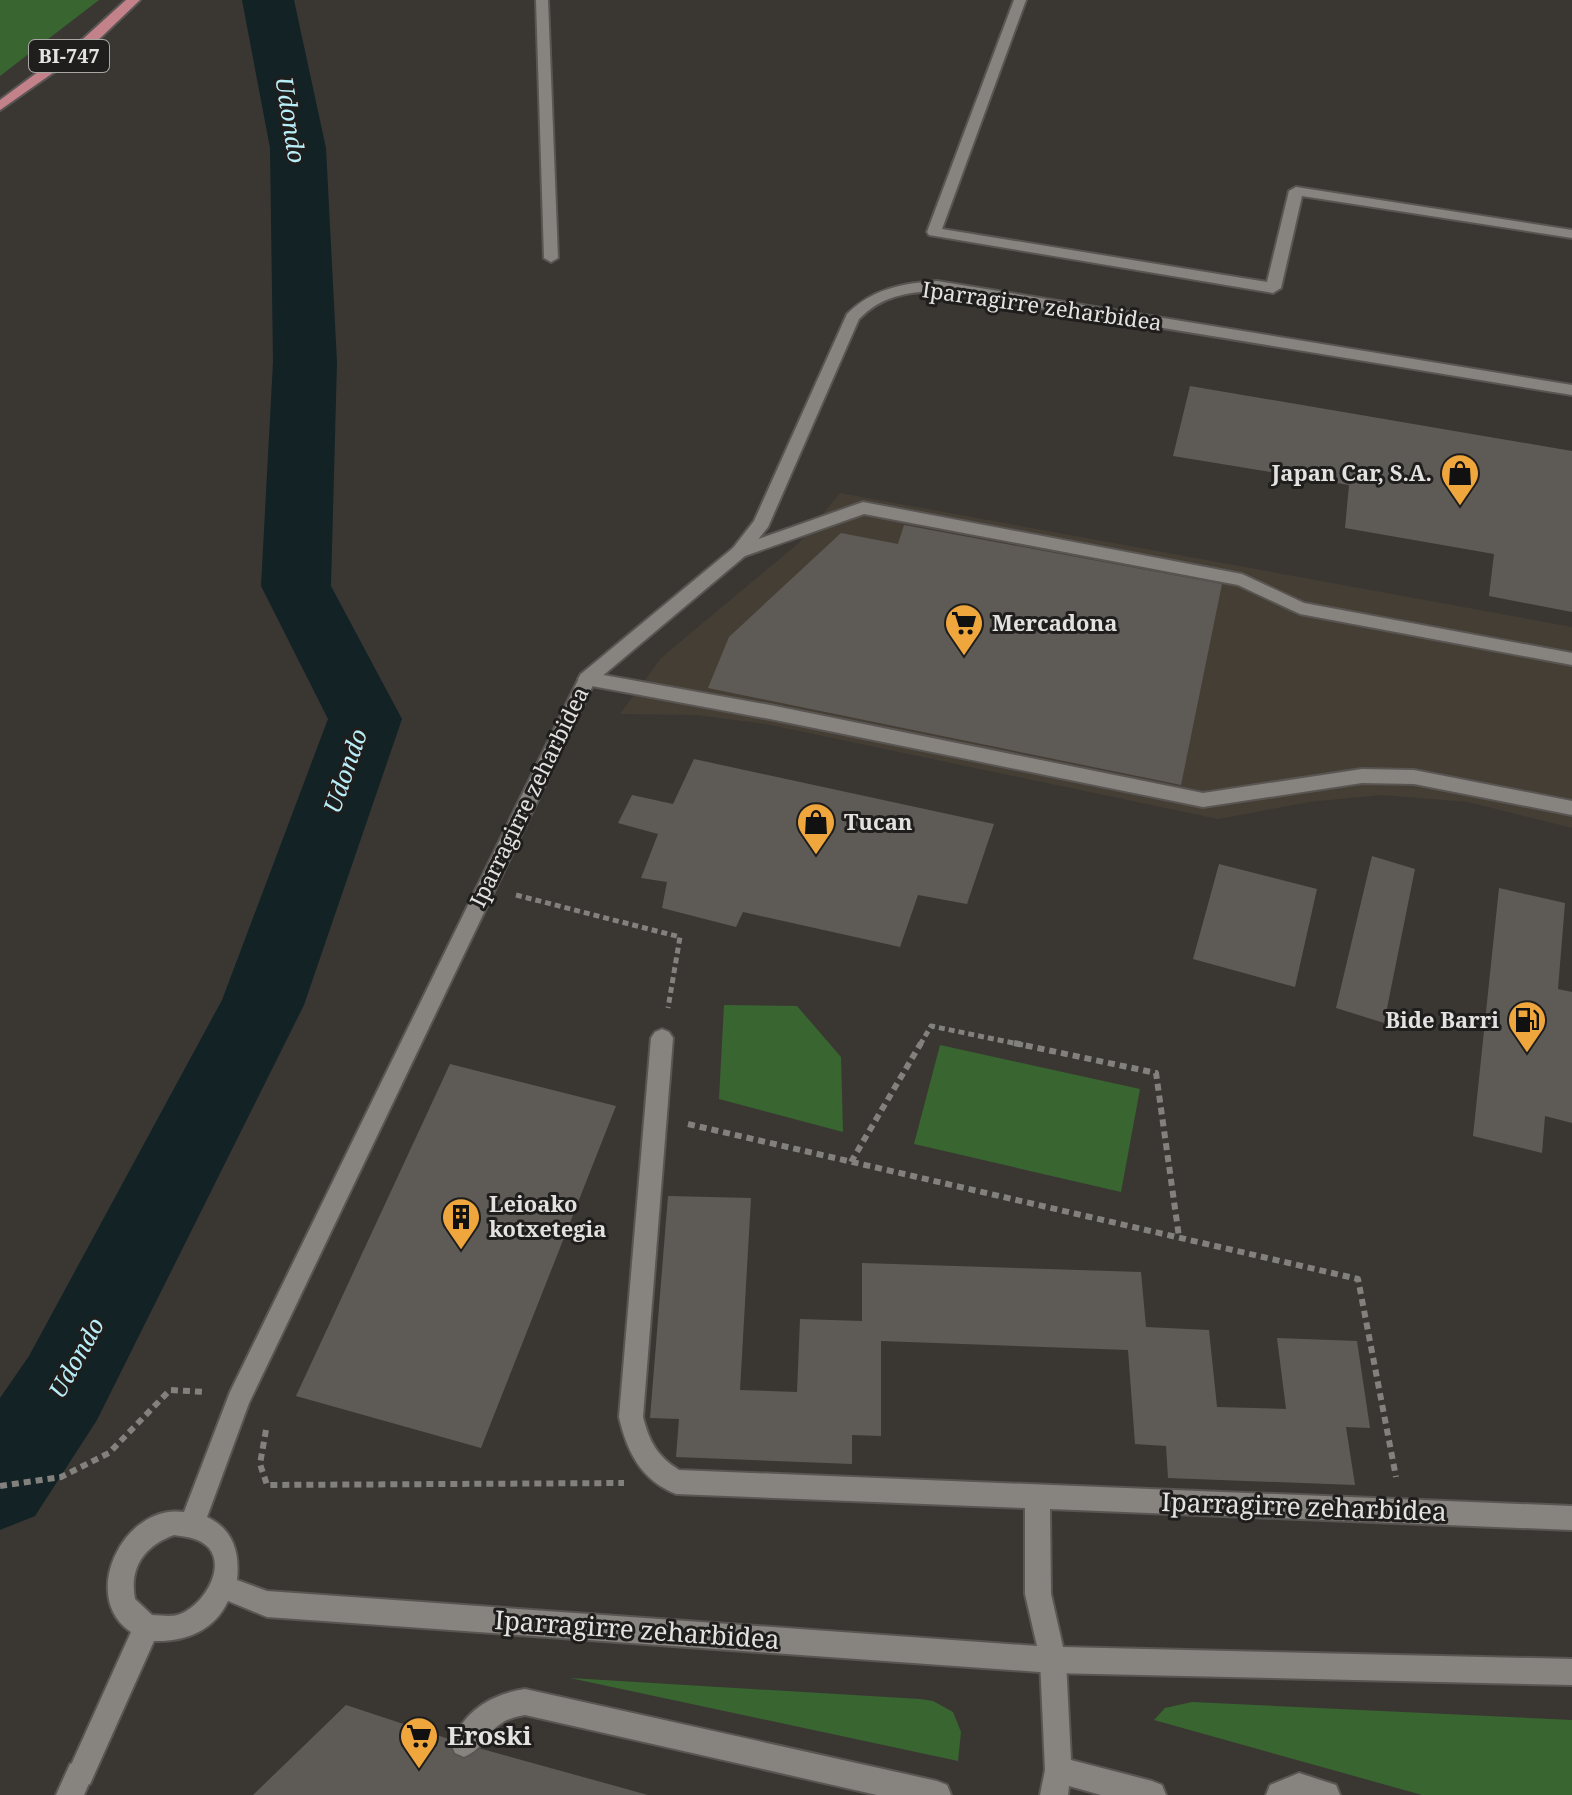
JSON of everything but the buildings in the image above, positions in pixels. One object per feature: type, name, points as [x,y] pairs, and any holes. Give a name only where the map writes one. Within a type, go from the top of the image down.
[{"type":"main road","name":"BI-747","points":[[0,106],[89,41],[134,0]]},
{"type":"street","points":[[542,0],[551,258]]},
{"type":"street","points":[[1020,0],[934,232],[1273,288],[1296,191],[1572,234]]},
{"type":"street","name":"Iparragirre zeharbidea","points":[[192,1523],[238,1400],[587,679],[739,552],[762,523],[852,317],[864,303],[909,287],[937,286],[1572,390]]},
{"type":"street","points":[[739,552],[863,508],[1242,580],[1300,608],[1572,659]]},
{"type":"street","points":[[1015,536],[1032,549]]},
{"type":"street","points":[[587,679],[935,740],[1203,800],[1362,776],[1414,777],[1572,808]]},
{"type":"street","points":[[662,1038],[631,1417],[637,1446],[653,1468],[676,1482]]},
{"type":"street","name":"Iparragirre zeharbidea","points":[[676,1482],[1572,1518]]},
{"type":"street","points":[[1037,1496],[1038,1594],[1053,1660],[1056,1782],[1152,1795]]},
{"type":"street","points":[[174,1523],[192,1523],[207,1528],[219,1539],[226,1552],[228,1569],[224,1587],[216,1601],[192,1622],[162,1630],[147,1627],[133,1619],[123,1606],[119,1590],[120,1572],[140,1540],[156,1529],[174,1523]]},
{"type":"street","name":"Iparragirre zeharbidea","points":[[224,1587],[267,1604],[1053,1660],[1572,1672]]},
{"type":"street","points":[[75,1785],[147,1627]]},
{"type":"street","points":[[464,1744],[481,1721],[502,1704],[525,1702],[937,1795]]},
{"type":"street","points":[[1280,1795],[1299,1787],[1326,1795]]},
{"type":"path","points":[[484,887],[680,937],[662,1038]]},
{"type":"path","points":[[851,1162],[931,1026],[1156,1073],[1179,1237]]},
{"type":"path","points":[[656,1117],[1358,1279],[1402,1511]]},
{"type":"path","points":[[0,1486],[61,1477],[109,1453],[170,1390],[207,1392]]},
{"type":"path","points":[[268,1420],[260,1464],[267,1485],[676,1482]]},
{"type":"shaded area","name":"Mercadona","points":[[840,493],[1572,627],[1572,828],[1468,802],[1381,795],[1309,802],[1218,819],[766,724],[697,715],[620,714],[661,658],[800,542]]},
{"type":"green space","points":[[0,0],[99,0],[0,76]]},
{"type":"green space","points":[[724,1005],[797,1006],[841,1057],[843,1132],[719,1099]]},
{"type":"green space","points":[[940,1045],[1140,1089],[1121,1192],[914,1144]]},
{"type":"green space","points":[[570,1678],[933,1701],[953,1712],[961,1732],[958,1761]]},
{"type":"green space","points":[[1192,1702],[1572,1720],[1572,1795],[1422,1795],[1154,1720],[1165,1708]]},
{"type":"waterway","name":"Udondo","points":[[0,1482],[63,1388],[262,1005],[365,719],[296,586],[305,362],[298,148],[268,0]]},
{"type":"place","name":"Japan Car, S.A.","points":[[1460,507]]},
{"type":"place","name":"Mercadona","points":[[964,657]]},
{"type":"place","name":"Tucan","points":[[816,856]]},
{"type":"place","name":"Bide Barri","points":[[1527,1054]]},
{"type":"place","name":"Leioako kotxetegia","points":[[461,1251]]},
{"type":"place","name":"Eroski","points":[[419,1770]]}]
